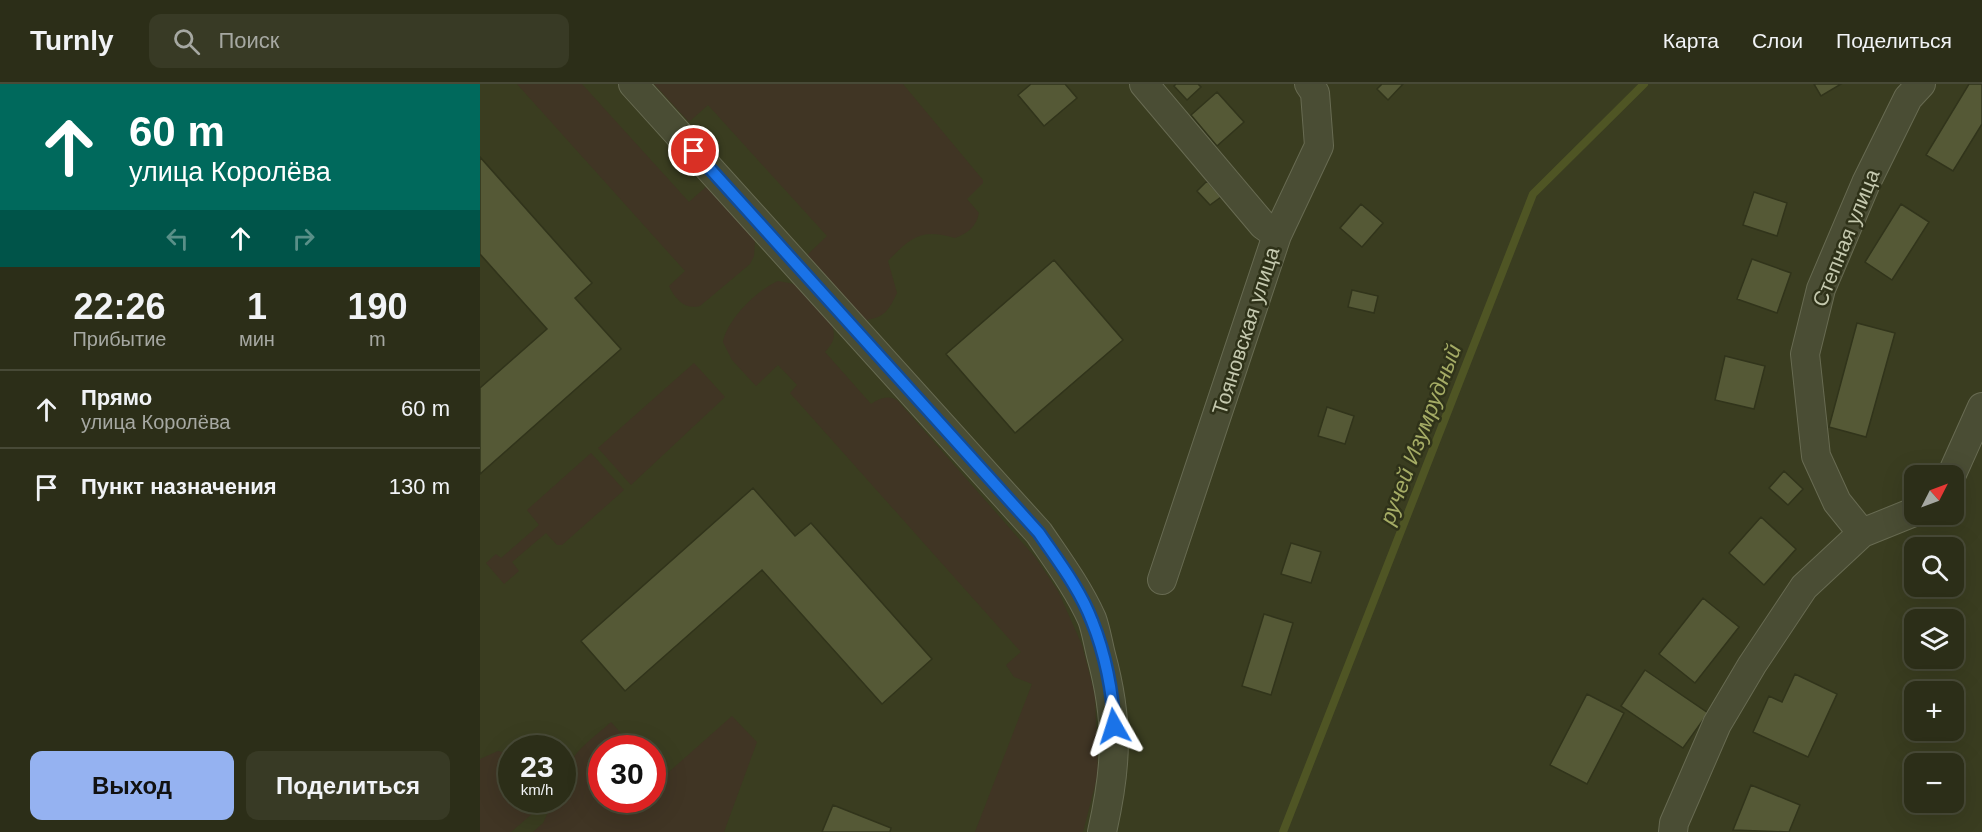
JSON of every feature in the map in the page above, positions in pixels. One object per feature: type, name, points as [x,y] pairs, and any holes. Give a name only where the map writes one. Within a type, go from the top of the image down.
[{"type":"street","points":[[633,84],[1039,533],[1070,578],[1092,621],[1114,708],[1115,745],[1112,788],[1102,832]]},
{"type":"street","points":[[1144,84],[1263,225],[1277,235]]},
{"type":"street","name":"Тояновская улица","points":[[1162,580],[1277,235],[1319,146],[1315,93],[1309,84]]},
{"type":"street","name":"Степная улица","points":[[1862,533],[1837,502],[1816,456],[1805,354],[1821,289],[1866,183],[1908,98],[1921,84]]},
{"type":"street","points":[[1956,465],[1982,407]]},
{"type":"street","points":[[1673,832],[1674,823],[1717,724],[1752,665],[1804,587],[1862,533],[1904,516]]},
{"type":"shaded area","points":[[517,84],[582,84],[689,202],[708,185],[755,241],[754,256],[750,264],[700,306],[685,305],[681,302],[669,286],[685,271]]},
{"type":"shaded area","points":[[654,84],[903,84],[983,180],[983,183],[967,199],[979,213],[978,218],[971,229],[955,238],[925,235],[903,246],[888,261],[897,293],[890,306],[879,316],[860,321],[803,259],[827,236],[708,105],[689,122]]},
{"type":"shaded area","points":[[778,281],[794,284],[830,322],[834,338],[825,352],[871,404],[884,398],[897,400],[1035,557],[1058,591],[1082,645],[1095,695],[1098,774],[1083,832],[975,832],[1032,684],[1014,677],[1006,665],[1021,652],[790,393],[797,385],[778,365],[756,386],[732,360],[723,342],[730,324],[752,298]]},
{"type":"shaded area","points":[[694,363],[725,397],[631,485],[598,448]]},
{"type":"shaded area","points":[[591,453],[624,490],[562,545],[557,545],[546,533],[512,562],[519,571],[504,584],[486,563],[496,554],[501,558],[539,525],[527,510]]},
{"type":"shaded area","points":[[732,716],[757,742],[724,832],[533,832],[543,823],[548,813],[576,813],[576,755],[588,743],[588,813],[666,813],[666,775]]},
{"type":"shaded area","points":[[611,722],[622,735],[596,735]]},
{"type":"shaded area","points":[[498,751],[498,813],[532,813],[511,832],[480,832],[480,759]]},
{"type":"building","points":[[1031,84],[1065,84],[1077,98],[1044,126],[1018,95]]},
{"type":"building","points":[[1176,84],[1198,84],[1201,87],[1187,100],[1174,86]]},
{"type":"building","points":[[1382,84],[1403,84],[1388,100],[1377,89]]},
{"type":"building","points":[[1814,84],[1841,84],[1821,96]]},
{"type":"building","points":[[1969,84],[1982,84],[1982,124],[1953,171],[1926,155]]},
{"type":"building","points":[[1217,92],[1244,122],[1217,146],[1191,115]]},
{"type":"building","points":[[480,157],[592,283],[575,298],[621,349],[480,474],[480,388],[547,329],[480,254]]},
{"type":"building","points":[[1207,181],[1221,197],[1210,205],[1197,191]]},
{"type":"building","points":[[1754,192],[1787,203],[1777,236],[1743,225]]},
{"type":"building","points":[[1361,204],[1383,223],[1362,247],[1340,228]]},
{"type":"building","points":[[1901,204],[1929,222],[1892,280],[1865,262]]},
{"type":"building","points":[[1752,259],[1791,273],[1777,313],[1737,299]]},
{"type":"building","points":[[1054,260],[1123,340],[1015,433],[946,354]]},
{"type":"building","points":[[1352,290],[1378,296],[1374,313],[1348,307]]},
{"type":"building","points":[[1857,323],[1895,333],[1866,437],[1829,427]]},
{"type":"building","points":[[1725,356],[1765,366],[1754,409],[1715,400]]},
{"type":"building","points":[[1327,407],[1354,416],[1345,444],[1318,436]]},
{"type":"building","points":[[1784,471],[1803,489],[1788,505],[1769,488]]},
{"type":"building","points":[[753,488],[795,536],[811,523],[932,659],[882,704],[762,570],[625,691],[581,641]]},
{"type":"building","points":[[1761,517],[1796,549],[1764,585],[1729,553]]},
{"type":"building","points":[[1291,543],[1321,552],[1311,583],[1281,574]]},
{"type":"building","points":[[1703,598],[1739,627],[1695,683],[1659,654]]},
{"type":"building","points":[[1264,614],[1293,623],[1271,695],[1242,686]]},
{"type":"building","points":[[1645,670],[1708,713],[1683,748],[1621,706]]},
{"type":"building","points":[[1795,674],[1837,694],[1808,757],[1753,732],[1769,696],[1782,702]]},
{"type":"building","points":[[1587,694],[1624,713],[1587,784],[1550,765]]},
{"type":"building","points":[[1751,785],[1800,805],[1789,832],[1733,830]]},
{"type":"building","points":[[833,805],[891,828],[890,832],[822,832]]},
{"type":"waterway","name":"ручей Изумрудный","points":[[1283,832],[1533,194],[1644,84]]},
{"type":"route","points":[[694,151],[1039,533],[1070,578],[1092,621],[1114,708],[1114,726]]}]
